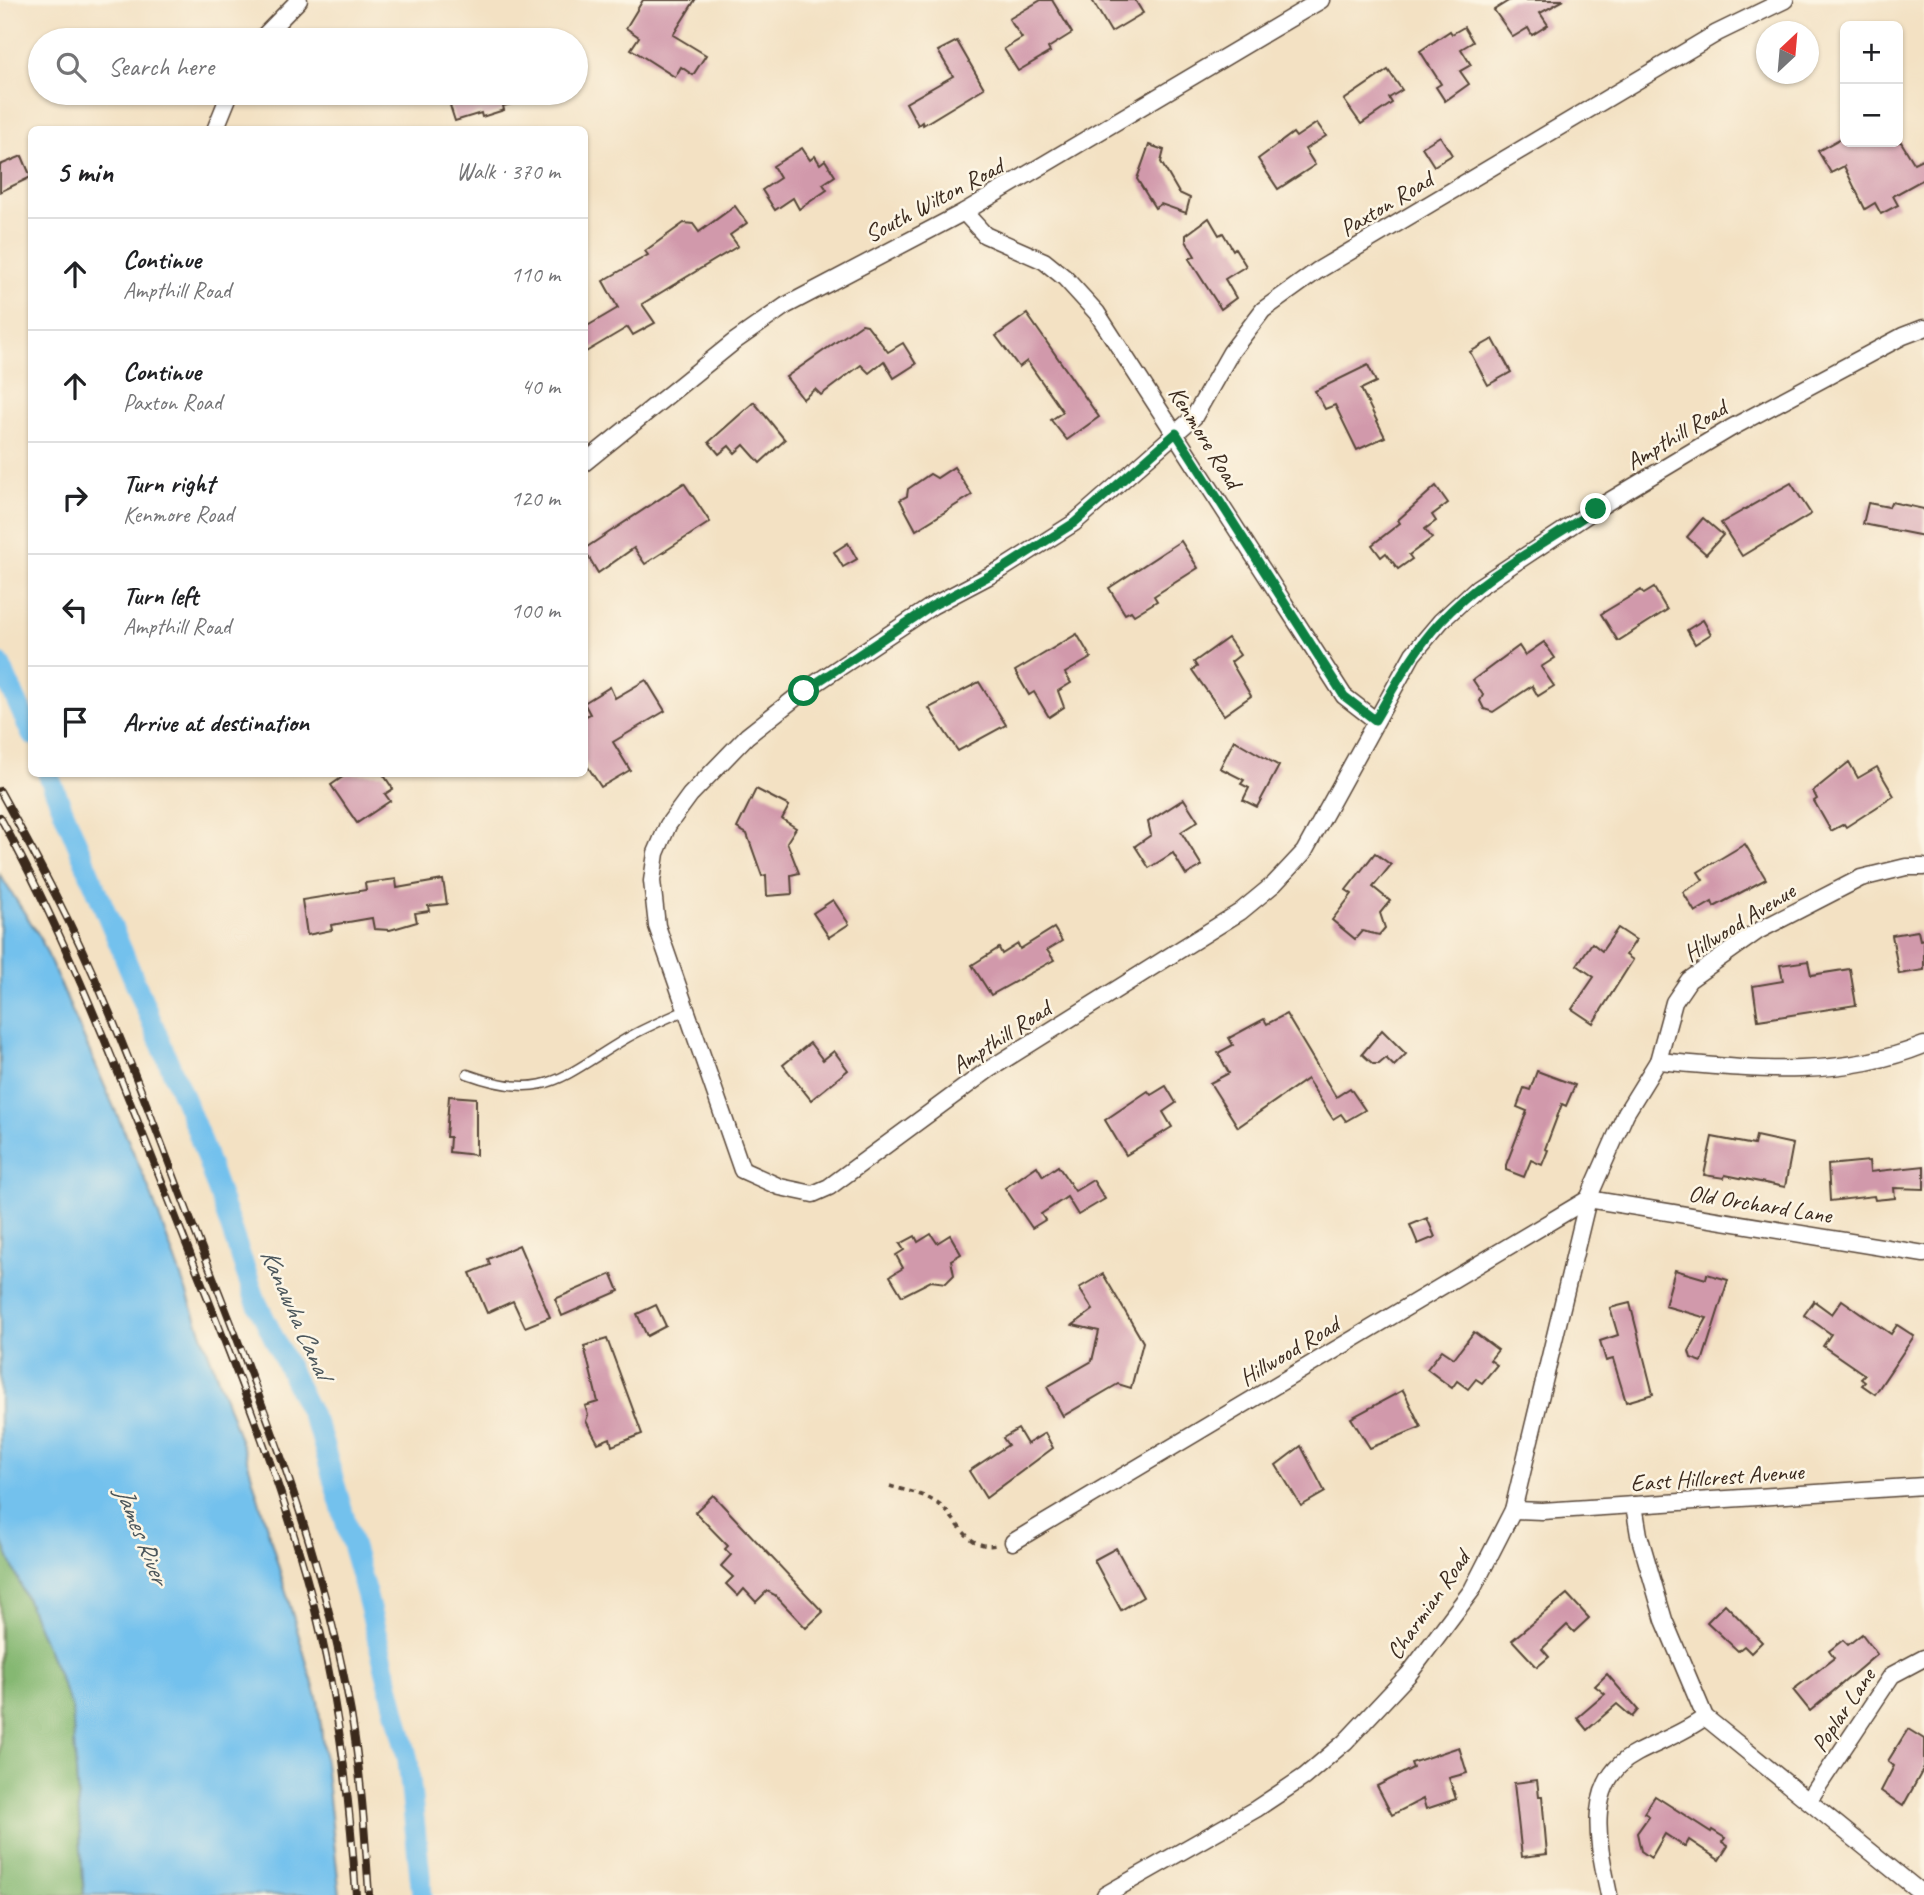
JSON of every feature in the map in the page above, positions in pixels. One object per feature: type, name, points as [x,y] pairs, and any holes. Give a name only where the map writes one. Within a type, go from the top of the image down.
[{"type":"street","points":[[272,28],[299,0]]},
{"type":"street","name":"South Wilton Road","points":[[588,460],[735,341],[785,306],[964,212],[1321,0]]},
{"type":"street","name":"Paxton Road","points":[[1074,523],[1194,417],[1231,352],[1263,310],[1317,271],[1717,33],[1785,0]]},
{"type":"street","points":[[217,126],[225,105]]},
{"type":"street","name":"Kenmore Road","points":[[964,212],[985,235],[1044,261],[1065,278],[1097,313],[1344,696],[1375,720]]},
{"type":"street","name":"Ampthill Road","points":[[1074,523],[1002,569],[932,606],[804,691],[747,736],[690,794],[668,825],[656,853],[652,881],[657,926],[742,1170],[780,1186],[813,1194],[829,1187],[989,1070],[1240,912],[1274,884],[1304,852],[1413,654],[1441,621],[1477,588],[1596,509],[1731,428],[1903,336],[1924,328]]},
{"type":"street","name":"Hillwood Avenue","points":[[1588,1199],[1626,1113],[1658,1061],[1674,1002],[1689,981],[1758,931],[1861,878],[1906,867],[1924,867]]},
{"type":"street","points":[[1658,1061],[1773,1071],[1849,1066],[1893,1057],[1924,1045]]},
{"type":"street","name":"Old Orchard Lane","points":[[1588,1199],[1924,1254]]},
{"type":"street","name":"Charmian Road","points":[[1105,1895],[1256,1810],[1304,1777],[1345,1742],[1409,1674],[1472,1590],[1513,1510],[1588,1199]]},
{"type":"street","name":"Hillwood Road","points":[[1013,1542],[1588,1199]]},
{"type":"street","name":"East Hillcrest Avenue","points":[[1513,1510],[1924,1486]]},
{"type":"street","points":[[1634,1505],[1639,1535],[1664,1620],[1704,1717],[1810,1800],[1924,1895]]},
{"type":"street","name":"Poplar Lane","points":[[1810,1800],[1892,1675],[1924,1658]]},
{"type":"street","points":[[1609,1895],[1598,1837],[1600,1796],[1608,1780],[1619,1766],[1634,1754],[1692,1727],[1704,1717]]},
{"type":"lane","points":[[467,1074],[512,1088],[539,1086],[561,1080],[625,1039],[686,1010]]},
{"type":"path","points":[[890,1486],[934,1500],[975,1543],[986,1547],[1013,1542]]},
{"type":"green space","points":[[0,1536],[72,1708],[84,1895],[0,1895]]},
{"type":"water","name":"James River","points":[[0,875],[40,937],[148,1186],[246,1456],[318,1701],[340,1895],[84,1895],[72,1708],[0,1536]]},
{"type":"building","points":[[643,0],[695,0],[673,35],[706,55],[693,75],[681,67],[675,77],[631,49],[639,37],[626,28]]},
{"type":"building","points":[[1041,0],[1052,0],[1072,33],[1048,48],[1050,52],[1018,71],[1004,49],[1022,38],[1009,19]]},
{"type":"building","points":[[1092,0],[1135,0],[1143,13],[1111,32]]},
{"type":"building","points":[[1510,0],[1564,0],[1540,13],[1548,25],[1532,35],[1528,28],[1513,37],[1494,10]]},
{"type":"building","points":[[1464,27],[1473,42],[1461,49],[1471,65],[1460,71],[1469,84],[1445,101],[1436,87],[1441,84],[1420,51],[1450,31],[1452,34]]},
{"type":"building","points":[[957,41],[984,88],[923,125],[922,122],[918,125],[906,103],[953,76],[938,51]]},
{"type":"building","points":[[1388,70],[1402,90],[1389,98],[1392,103],[1361,124],[1344,100]]},
{"type":"building","points":[[450,105],[507,105],[503,106],[504,110],[482,117],[481,113],[455,121]]},
{"type":"building","points":[[1317,123],[1326,136],[1305,149],[1315,165],[1278,189],[1258,159],[1293,133],[1296,137]]},
{"type":"building","points":[[1440,136],[1452,155],[1434,166],[1422,147]]},
{"type":"building","points":[[1840,139],[1840,147],[1903,145],[1914,163],[1924,158],[1924,179],[1893,196],[1898,205],[1881,214],[1875,203],[1865,209],[1844,166],[1831,173],[1818,151]]},
{"type":"building","points":[[1149,145],[1164,150],[1161,162],[1179,193],[1190,198],[1186,213],[1161,204],[1155,208],[1137,179]]},
{"type":"building","points":[[802,148],[810,160],[815,156],[820,164],[825,160],[835,176],[823,184],[827,190],[799,209],[793,198],[775,210],[762,190],[780,178],[773,166]]},
{"type":"building","points":[[22,156],[28,170],[28,178],[0,192],[0,165]]},
{"type":"building","points":[[735,206],[747,223],[730,235],[738,246],[642,304],[655,323],[633,335],[628,327],[588,351],[588,326],[618,308],[603,281],[648,255],[645,251],[684,223],[693,224],[699,232]]},
{"type":"building","points":[[1209,218],[1219,235],[1223,233],[1246,266],[1225,279],[1236,298],[1221,309],[1189,259],[1195,256],[1186,241],[1186,235]]},
{"type":"building","points":[[1027,314],[1099,417],[1067,440],[1051,420],[1063,412],[1027,361],[1019,367],[996,336]]},
{"type":"building","points":[[862,324],[867,325],[888,352],[903,343],[916,364],[894,378],[884,361],[869,373],[861,365],[821,395],[815,389],[803,399],[786,377]]},
{"type":"building","points":[[1493,339],[1511,372],[1488,385],[1470,352]]},
{"type":"building","points":[[1368,365],[1376,382],[1361,389],[1385,437],[1357,450],[1335,405],[1325,409],[1315,391]]},
{"type":"building","points":[[754,402],[785,440],[760,463],[744,445],[735,453],[729,446],[719,454],[709,442]]},
{"type":"building","points":[[954,467],[972,495],[916,530],[900,500],[907,496],[908,489],[930,474],[937,478]]},
{"type":"building","points":[[684,483],[710,522],[645,564],[634,548],[598,573],[588,556],[588,546]]},
{"type":"building","points":[[1791,483],[1811,514],[1742,556],[1721,523]]},
{"type":"building","points":[[1436,486],[1448,503],[1432,515],[1436,521],[1425,529],[1432,538],[1409,555],[1412,559],[1398,569],[1386,553],[1381,557],[1372,545],[1400,523],[1398,520]]},
{"type":"building","points":[[1891,502],[1924,509],[1924,536],[1863,524],[1868,503],[1889,507]]},
{"type":"building","points":[[1703,518],[1723,535],[1706,554],[1687,537]]},
{"type":"building","points":[[1181,541],[1198,568],[1154,596],[1157,601],[1134,615],[1131,611],[1125,614],[1109,588]]},
{"type":"building","points":[[848,543],[857,559],[843,567],[834,552]]},
{"type":"building","points":[[1654,588],[1667,610],[1618,641],[1601,614],[1641,590],[1644,594]]},
{"type":"building","points":[[1703,620],[1711,634],[1695,644],[1687,630]]},
{"type":"building","points":[[1077,634],[1091,658],[1065,673],[1071,683],[1058,691],[1064,707],[1049,717],[1034,692],[1029,695],[1015,671]]},
{"type":"building","points":[[1228,638],[1240,655],[1231,662],[1251,696],[1224,715],[1192,670],[1197,667],[1194,662]]},
{"type":"building","points":[[1544,642],[1555,658],[1541,667],[1554,686],[1538,696],[1532,686],[1493,712],[1484,709],[1480,701],[1483,695],[1473,680],[1519,646],[1525,655]]},
{"type":"building","points":[[646,680],[665,711],[613,742],[630,770],[601,787],[588,767],[588,701],[610,687],[615,698]]},
{"type":"building","points":[[979,682],[1006,725],[958,751],[929,708]]},
{"type":"building","points":[[1234,740],[1279,766],[1257,807],[1243,800],[1249,788],[1241,784],[1244,780],[1220,768]]},
{"type":"building","points":[[1849,762],[1858,778],[1877,767],[1894,796],[1846,827],[1844,824],[1831,831],[1814,801],[1817,799],[1813,791]]},
{"type":"building","points":[[343,777],[385,777],[393,789],[385,794],[390,801],[357,823],[331,785]]},
{"type":"building","points":[[756,789],[789,806],[782,819],[796,828],[787,842],[799,873],[791,875],[792,894],[767,896],[766,875],[762,876],[747,834],[737,828]]},
{"type":"building","points":[[1184,799],[1198,821],[1181,832],[1202,866],[1186,875],[1173,853],[1149,868],[1135,846],[1151,835],[1148,822]]},
{"type":"building","points":[[1745,844],[1766,879],[1714,907],[1712,902],[1695,912],[1683,892],[1703,880],[1698,872]]},
{"type":"building","points":[[1375,853],[1391,865],[1373,887],[1390,901],[1380,913],[1385,928],[1379,935],[1362,931],[1355,939],[1332,920],[1352,894],[1346,890]]},
{"type":"building","points":[[396,879],[397,888],[443,880],[447,904],[428,906],[429,911],[415,913],[417,922],[390,930],[374,929],[372,918],[331,925],[332,930],[307,935],[302,900],[366,890],[365,883]]},
{"type":"building","points":[[833,900],[849,924],[829,937],[813,913]]},
{"type":"building","points":[[1054,928],[1062,941],[1047,950],[1054,960],[991,995],[972,965],[999,948],[1002,954],[1018,944],[1020,949]]},
{"type":"building","points":[[1618,928],[1636,940],[1626,955],[1633,960],[1593,1023],[1572,1009],[1594,977],[1577,965],[1592,943],[1602,951]]},
{"type":"building","points":[[1918,931],[1920,940],[1924,939],[1924,970],[1899,974],[1892,935]]},
{"type":"building","points":[[1808,961],[1811,975],[1850,969],[1856,1005],[1758,1020],[1753,986],[1783,981],[1780,965]]},
{"type":"building","points":[[1286,1014],[1336,1097],[1350,1088],[1365,1110],[1346,1121],[1341,1114],[1333,1119],[1307,1079],[1238,1127],[1210,1083],[1229,1073],[1218,1053],[1233,1045],[1229,1038],[1264,1019],[1267,1024]]},
{"type":"building","points":[[1382,1030],[1406,1054],[1394,1066],[1386,1058],[1379,1064],[1373,1064],[1362,1054]]},
{"type":"building","points":[[810,1043],[823,1060],[834,1051],[848,1070],[811,1100],[783,1065]]},
{"type":"building","points":[[1537,1071],[1575,1085],[1566,1106],[1562,1104],[1545,1149],[1548,1150],[1542,1165],[1531,1160],[1524,1177],[1506,1170],[1506,1165],[1527,1111],[1517,1107],[1524,1088],[1530,1090]]},
{"type":"building","points":[[1166,1086],[1176,1103],[1163,1112],[1172,1127],[1126,1155],[1105,1120],[1148,1091],[1151,1095]]},
{"type":"building","points":[[449,1096],[476,1098],[476,1155],[449,1152],[450,1137],[446,1137]]},
{"type":"building","points":[[1756,1136],[1793,1144],[1785,1187],[1725,1175],[1724,1178],[1704,1175],[1712,1137],[1754,1145]]},
{"type":"building","points":[[1869,1161],[1870,1172],[1924,1166],[1924,1189],[1894,1188],[1895,1198],[1875,1200],[1874,1196],[1830,1201],[1828,1165]]},
{"type":"building","points":[[1037,1166],[1043,1176],[1058,1166],[1075,1191],[1093,1180],[1105,1199],[1078,1215],[1067,1197],[1041,1214],[1045,1220],[1032,1228],[1005,1188]]},
{"type":"building","points":[[1427,1218],[1435,1237],[1418,1244],[1410,1225]]},
{"type":"building","points":[[931,1234],[937,1243],[950,1235],[961,1254],[951,1260],[954,1275],[946,1283],[931,1281],[902,1296],[890,1276],[903,1268],[896,1255],[904,1250],[900,1244],[915,1236],[918,1242]]},
{"type":"building","points":[[519,1245],[550,1317],[525,1327],[513,1301],[487,1313],[470,1273],[490,1265],[488,1259]]},
{"type":"building","points":[[1675,1270],[1706,1279],[1707,1274],[1728,1280],[1702,1362],[1691,1358],[1689,1351],[1707,1318],[1665,1306]]},
{"type":"building","points":[[612,1274],[619,1291],[562,1316],[555,1299]]},
{"type":"building","points":[[1103,1274],[1143,1342],[1131,1388],[1118,1384],[1063,1416],[1047,1387],[1092,1361],[1099,1331],[1073,1325],[1093,1310],[1079,1288]]},
{"type":"building","points":[[1842,1300],[1891,1334],[1897,1325],[1914,1336],[1875,1394],[1862,1385],[1865,1382],[1861,1379],[1865,1375],[1823,1346],[1831,1334],[1804,1315],[1814,1301],[1832,1314]]},
{"type":"building","points":[[1630,1303],[1653,1394],[1626,1402],[1613,1359],[1606,1361],[1600,1341],[1618,1335],[1610,1308]]},
{"type":"building","points":[[656,1305],[666,1326],[647,1336],[637,1314]]},
{"type":"building","points":[[1474,1332],[1498,1350],[1490,1360],[1497,1365],[1482,1383],[1476,1379],[1468,1389],[1457,1381],[1452,1388],[1427,1369],[1442,1350],[1454,1358]]},
{"type":"building","points":[[607,1339],[642,1434],[612,1446],[610,1438],[598,1443],[586,1421],[588,1415],[585,1406],[598,1402],[584,1346]]},
{"type":"building","points":[[1403,1390],[1421,1427],[1370,1448],[1351,1418]]},
{"type":"building","points":[[1018,1429],[1027,1444],[1045,1433],[1053,1448],[986,1498],[969,1471],[1008,1445],[1003,1438]]},
{"type":"building","points":[[1301,1446],[1325,1492],[1301,1506],[1276,1465]]},
{"type":"building","points":[[713,1495],[823,1612],[806,1628],[775,1595],[767,1591],[756,1602],[744,1589],[738,1596],[726,1584],[733,1577],[721,1566],[731,1555],[725,1549],[728,1546],[695,1512]]},
{"type":"building","points":[[1116,1548],[1143,1597],[1121,1610],[1094,1560]]},
{"type":"building","points":[[1567,1594],[1589,1618],[1574,1632],[1567,1625],[1542,1649],[1549,1657],[1537,1667],[1512,1640]]},
{"type":"building","points":[[1725,1604],[1762,1642],[1751,1653],[1744,1646],[1738,1651],[1707,1622]]},
{"type":"building","points":[[1862,1634],[1877,1654],[1810,1711],[1793,1690],[1834,1658],[1829,1651],[1843,1640],[1848,1645]]},
{"type":"building","points":[[1607,1674],[1638,1710],[1632,1717],[1617,1704],[1587,1730],[1577,1718],[1605,1694],[1595,1686]]},
{"type":"building","points":[[1908,1729],[1924,1739],[1924,1768],[1903,1806],[1881,1791],[1894,1766],[1888,1761]]},
{"type":"building","points":[[1459,1747],[1467,1773],[1449,1778],[1456,1799],[1426,1809],[1423,1799],[1392,1815],[1377,1786],[1413,1768],[1411,1763]]},
{"type":"building","points":[[1537,1780],[1539,1796],[1542,1796],[1547,1854],[1522,1857],[1514,1783]]},
{"type":"building","points":[[1655,1796],[1725,1838],[1722,1842],[1728,1846],[1719,1860],[1689,1840],[1685,1847],[1665,1834],[1651,1858],[1641,1851],[1637,1833],[1649,1816],[1644,1813]]},
{"type":"waterway","name":"Kanawha Canal","points":[[0,664],[28,726]]},
{"type":"waterway","name":"Kanawha Canal","points":[[49,777],[197,1130],[256,1301],[320,1433],[366,1593],[408,1760],[422,1895]]},
{"type":"railway","points":[[0,791],[69,921],[116,1029],[261,1402],[304,1525],[338,1649],[351,1713],[360,1781],[369,1895]]},
{"type":"railway","points":[[0,817],[48,910],[111,1054],[231,1356],[288,1514],[318,1622],[332,1690],[347,1792],[356,1895]]},
{"type":"route","points":[[804,691],[932,606],[1002,569],[1074,523],[1176,433],[1268,581],[1344,696],[1375,720],[1413,654],[1441,621],[1477,588],[1596,509]]}]
